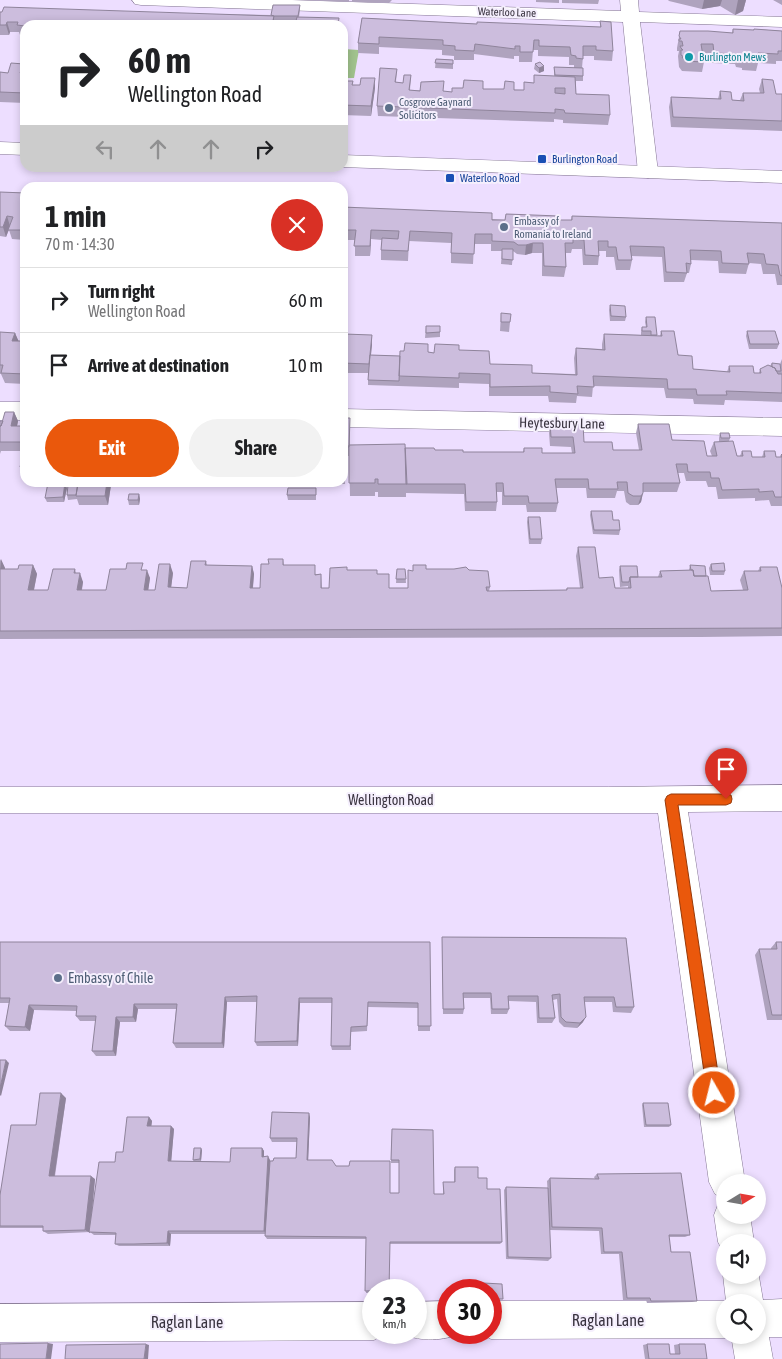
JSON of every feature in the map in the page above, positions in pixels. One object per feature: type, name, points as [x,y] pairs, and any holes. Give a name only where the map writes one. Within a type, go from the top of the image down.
[{"type":"street","name":"Waterloo Lane","points":[[142,0],[630,8],[782,22]]},
{"type":"street","points":[[630,8],[648,172]]},
{"type":"street","points":[[0,148],[20,148]]},
{"type":"street","points":[[348,161],[782,177]]},
{"type":"street","points":[[0,411],[20,412]]},
{"type":"street","name":"Heytesbury Lane","points":[[348,418],[782,427]]},
{"type":"street","name":"Wellington Road","points":[[0,800],[671,800],[782,798]]},
{"type":"street","points":[[671,800],[726,1174]]},
{"type":"street","points":[[766,1318],[782,1318]]},
{"type":"street","name":"Raglan Lane","points":[[502,1320],[716,1319]]},
{"type":"street","name":"Raglan Lane","points":[[0,1323],[362,1321]]},
{"type":"street","points":[[752,1344],[754,1359]]},
{"type":"green space","points":[[348,49],[359,50],[354,78],[348,78]]},
{"type":"building","points":[[273,5],[300,5],[298,16],[271,15]]},
{"type":"building","points":[[4,7],[274,16],[273,20],[20,20],[20,25],[17,25],[18,22],[7,22],[6,25],[0,25],[0,12],[2,12]]},
{"type":"building","points":[[297,17],[339,18],[339,20],[296,20]]},
{"type":"building","points":[[362,18],[477,24],[477,22],[601,27],[600,21],[611,22],[613,51],[596,50],[596,46],[583,46],[583,59],[571,55],[570,47],[539,46],[539,40],[534,40],[533,52],[520,52],[520,46],[515,46],[515,49],[475,44],[474,51],[455,50],[455,46],[443,45],[443,40],[379,37],[379,44],[358,43]]},
{"type":"building","points":[[733,29],[782,31],[782,51],[778,51],[778,54],[758,53],[759,61],[744,60],[744,58],[738,57],[738,54],[714,53],[713,44],[701,44],[704,62],[685,61],[682,57],[684,57],[681,55],[681,50],[683,50],[680,46],[683,46],[682,41],[679,41],[681,39],[679,36],[680,31],[733,33]]},
{"type":"building","points":[[436,59],[453,60],[453,64],[435,63]]},
{"type":"building","points":[[540,62],[544,66],[539,68],[535,64]]},
{"type":"building","points":[[11,63],[20,64],[20,93],[0,92],[0,72],[8,73]]},
{"type":"building","points":[[554,67],[583,68],[583,76],[555,75]]},
{"type":"building","points":[[380,68],[397,69],[395,82],[403,83],[404,75],[411,75],[409,90],[420,91],[421,82],[444,81],[443,91],[452,92],[452,88],[463,88],[464,80],[483,81],[483,89],[504,89],[505,81],[514,82],[514,90],[524,90],[524,82],[534,83],[534,75],[575,77],[576,94],[609,95],[610,115],[565,113],[564,110],[555,109],[555,113],[377,106]],"holes":[[[555,88],[565,88],[565,94],[555,93]]]},
{"type":"building","points":[[361,78],[375,78],[371,106],[348,105],[348,81],[353,81],[352,85],[360,85]]},
{"type":"building","points":[[762,79],[773,80],[776,94],[782,94],[782,121],[673,117],[671,97],[721,99],[720,91],[731,92],[732,100],[744,101],[743,93],[764,93]]},
{"type":"building","points":[[0,192],[20,193],[20,230],[8,230],[13,217],[7,216],[3,227],[0,227]]},
{"type":"building","points":[[348,207],[492,213],[492,220],[505,220],[506,214],[559,216],[559,220],[572,220],[572,216],[782,223],[782,276],[780,275],[778,265],[766,264],[764,254],[747,253],[749,264],[722,263],[721,251],[690,250],[691,264],[686,263],[687,273],[666,272],[664,247],[630,246],[632,260],[618,260],[616,247],[608,247],[608,241],[598,241],[599,256],[585,255],[584,240],[573,239],[573,243],[565,243],[566,267],[544,266],[543,243],[518,245],[514,242],[492,241],[492,234],[475,234],[474,254],[451,253],[452,233],[410,231],[408,251],[381,250],[382,238],[398,239],[399,231],[371,230],[370,246],[354,246],[356,230],[348,230]]},
{"type":"building","points":[[502,249],[513,249],[513,260],[502,259]]},
{"type":"building","points":[[610,305],[625,306],[626,317],[611,316]]},
{"type":"building","points":[[501,313],[511,314],[510,322],[501,322]]},
{"type":"building","points":[[646,317],[655,317],[657,335],[651,335],[651,331],[642,331],[642,327],[647,327]]},
{"type":"building","points":[[426,326],[440,326],[440,332],[426,333]]},
{"type":"building","points":[[661,331],[674,331],[678,355],[692,356],[693,369],[730,372],[729,366],[753,366],[754,373],[761,373],[760,369],[768,365],[775,368],[778,374],[782,374],[782,393],[726,391],[727,395],[697,395],[696,389],[668,389],[667,379],[593,376],[594,387],[577,386],[578,394],[550,392],[550,386],[490,387],[490,374],[459,373],[459,378],[399,376],[400,351],[404,351],[405,343],[428,344],[428,352],[434,353],[435,344],[459,345],[459,350],[489,351],[490,364],[532,365],[532,373],[577,375],[576,348],[605,350],[604,334],[662,336]]},
{"type":"building","points":[[747,331],[775,331],[779,344],[750,344]]},
{"type":"building","points":[[0,332],[15,333],[12,341],[20,341],[20,374],[1,373],[3,365],[0,365]]},
{"type":"building","points":[[348,334],[372,335],[369,364],[348,363]]},
{"type":"building","points":[[370,355],[400,356],[399,381],[368,380]]},
{"type":"building","points":[[772,363],[780,364],[781,371],[776,371],[772,367]]},
{"type":"building","points":[[5,412],[14,412],[11,426],[20,426],[20,442],[0,442],[1,426]]},
{"type":"building","points":[[348,418],[350,418],[349,447]]},
{"type":"building","points":[[550,423],[583,424],[584,442],[612,442],[613,450],[642,450],[638,424],[669,424],[672,440],[704,441],[707,456],[717,456],[714,442],[733,441],[737,456],[743,456],[742,451],[751,451],[752,457],[765,457],[764,451],[775,451],[776,457],[782,457],[782,497],[775,497],[773,491],[759,492],[759,489],[722,490],[719,478],[711,478],[710,472],[688,472],[687,464],[676,464],[680,483],[643,483],[643,493],[641,496],[633,496],[628,493],[627,482],[617,482],[618,489],[589,489],[588,479],[555,479],[558,503],[529,503],[528,496],[504,496],[503,483],[496,483],[497,502],[466,502],[465,484],[406,484],[405,448],[463,450],[463,452],[524,452],[524,448],[542,448],[542,453],[575,453],[573,437],[551,437]]},
{"type":"building","points":[[720,433],[729,433],[730,438],[721,438]]},
{"type":"building","points":[[405,444],[407,484],[378,484],[378,479],[375,479],[375,483],[349,483],[349,445]]},
{"type":"building","points":[[47,487],[64,487],[63,497],[45,498]]},
{"type":"building","points":[[68,487],[77,487],[76,495],[67,495]]},
{"type":"building","points":[[77,487],[106,487],[105,496],[76,496]]},
{"type":"building","points":[[288,488],[316,488],[316,495],[287,495]]},
{"type":"building","points":[[129,494],[139,494],[138,500],[128,500]]},
{"type":"building","points":[[591,511],[612,511],[613,520],[619,520],[620,530],[594,530]]},
{"type":"building","points":[[528,517],[540,517],[542,539],[530,539]]},
{"type":"building","points":[[578,547],[595,547],[599,578],[613,577],[615,588],[631,588],[630,577],[662,577],[660,571],[693,570],[694,576],[708,576],[711,591],[748,590],[744,571],[761,571],[760,567],[777,567],[782,588],[782,628],[0,631],[0,569],[18,569],[19,565],[33,565],[28,590],[48,590],[53,569],[75,569],[74,573],[80,573],[77,590],[106,590],[110,569],[126,569],[127,563],[143,563],[141,570],[147,570],[144,590],[155,590],[159,564],[170,564],[168,587],[187,588],[191,561],[206,561],[205,565],[252,566],[250,588],[260,588],[261,564],[269,564],[268,559],[283,559],[283,565],[315,565],[315,575],[321,574],[321,588],[329,588],[330,568],[347,567],[347,570],[377,570],[377,574],[389,574],[389,588],[408,588],[408,570],[413,571],[413,565],[426,565],[426,569],[466,567],[469,570],[488,571],[490,587],[486,587],[487,591],[567,590],[567,588],[583,588]]},
{"type":"building","points":[[724,563],[725,571],[712,571],[711,564]]},
{"type":"building","points":[[690,565],[705,566],[706,576],[694,576]]},
{"type":"building","points":[[620,566],[637,566],[638,577],[630,577],[629,582],[622,582]]},
{"type":"building","points":[[397,569],[405,569],[406,579],[396,579]]},
{"type":"building","points":[[442,937],[626,938],[634,1007],[616,1007],[614,997],[584,997],[586,1017],[580,1023],[566,1022],[561,1017],[560,994],[552,995],[555,1018],[539,1018],[538,996],[508,996],[509,1009],[492,1009],[491,993],[463,993],[464,1009],[443,1009]]},
{"type":"building","points":[[0,942],[430,942],[431,1026],[418,1026],[418,1003],[368,1002],[367,1026],[351,1027],[350,1046],[331,1046],[332,998],[299,998],[297,1041],[255,1042],[257,996],[225,997],[222,1043],[173,1043],[177,1004],[134,1004],[133,1017],[116,1017],[113,1051],[92,1051],[96,1016],[76,1016],[77,1006],[29,1005],[25,1027],[5,1026],[10,998],[0,998]]},
{"type":"building","points":[[776,942],[782,942],[782,1015],[772,1015],[759,949],[777,949]]},
{"type":"building","points":[[0,1060],[6,1060],[0,1088]]},
{"type":"building","points":[[40,1093],[61,1093],[49,1176],[91,1176],[85,1230],[43,1231],[43,1226],[0,1226],[0,1195],[11,1125],[36,1125]]},
{"type":"building","points":[[643,1103],[668,1103],[671,1125],[646,1125]]},
{"type":"building","points":[[272,1112],[309,1113],[307,1160],[332,1160],[336,1166],[349,1166],[350,1161],[390,1161],[390,1193],[399,1193],[399,1160],[391,1160],[392,1129],[433,1130],[434,1194],[444,1194],[443,1182],[455,1182],[455,1167],[478,1167],[478,1178],[487,1178],[487,1189],[500,1189],[502,1242],[390,1242],[389,1279],[365,1279],[366,1237],[265,1236],[270,1161],[273,1161],[274,1158],[296,1158],[297,1138],[270,1138]]},
{"type":"building","points":[[127,1117],[149,1117],[147,1126],[171,1126],[168,1161],[230,1162],[231,1148],[262,1148],[262,1157],[268,1156],[264,1231],[168,1231],[167,1243],[134,1244],[115,1244],[116,1233],[89,1232],[99,1162],[115,1162],[116,1152],[123,1152]]},
{"type":"building","points":[[194,1148],[201,1148],[200,1159],[193,1160]]},
{"type":"building","points":[[681,1173],[690,1235],[669,1235],[671,1252],[690,1252],[697,1301],[651,1301],[650,1298],[627,1298],[622,1252],[604,1252],[602,1228],[552,1227],[550,1178],[599,1179],[597,1174]]},
{"type":"building","points":[[506,1187],[548,1188],[551,1258],[508,1257]]},
{"type":"building","points":[[48,1343],[46,1359],[0,1359],[0,1344]]},
{"type":"building","points":[[146,1344],[144,1359],[65,1359],[66,1345]]},
{"type":"building","points":[[647,1344],[669,1344],[670,1354],[680,1354],[679,1344],[705,1344],[707,1359],[649,1359]]},
{"type":"place","name":"Burlington Mews","points":[[689,57]]},
{"type":"place","name":"Cosgrove Gaynard Solicitors","points":[[389,108]]},
{"type":"place","name":"Burlington Road","points":[[542,159]]},
{"type":"place","name":"Waterloo Road","points":[[450,178]]},
{"type":"place","name":"Embassy of Romania to Ireland","points":[[504,227]]},
{"type":"place","name":"Embassy of Chile","points":[[58,978]]},
{"type":"route","points":[[714,1093],[671,800],[726,799]]}]
